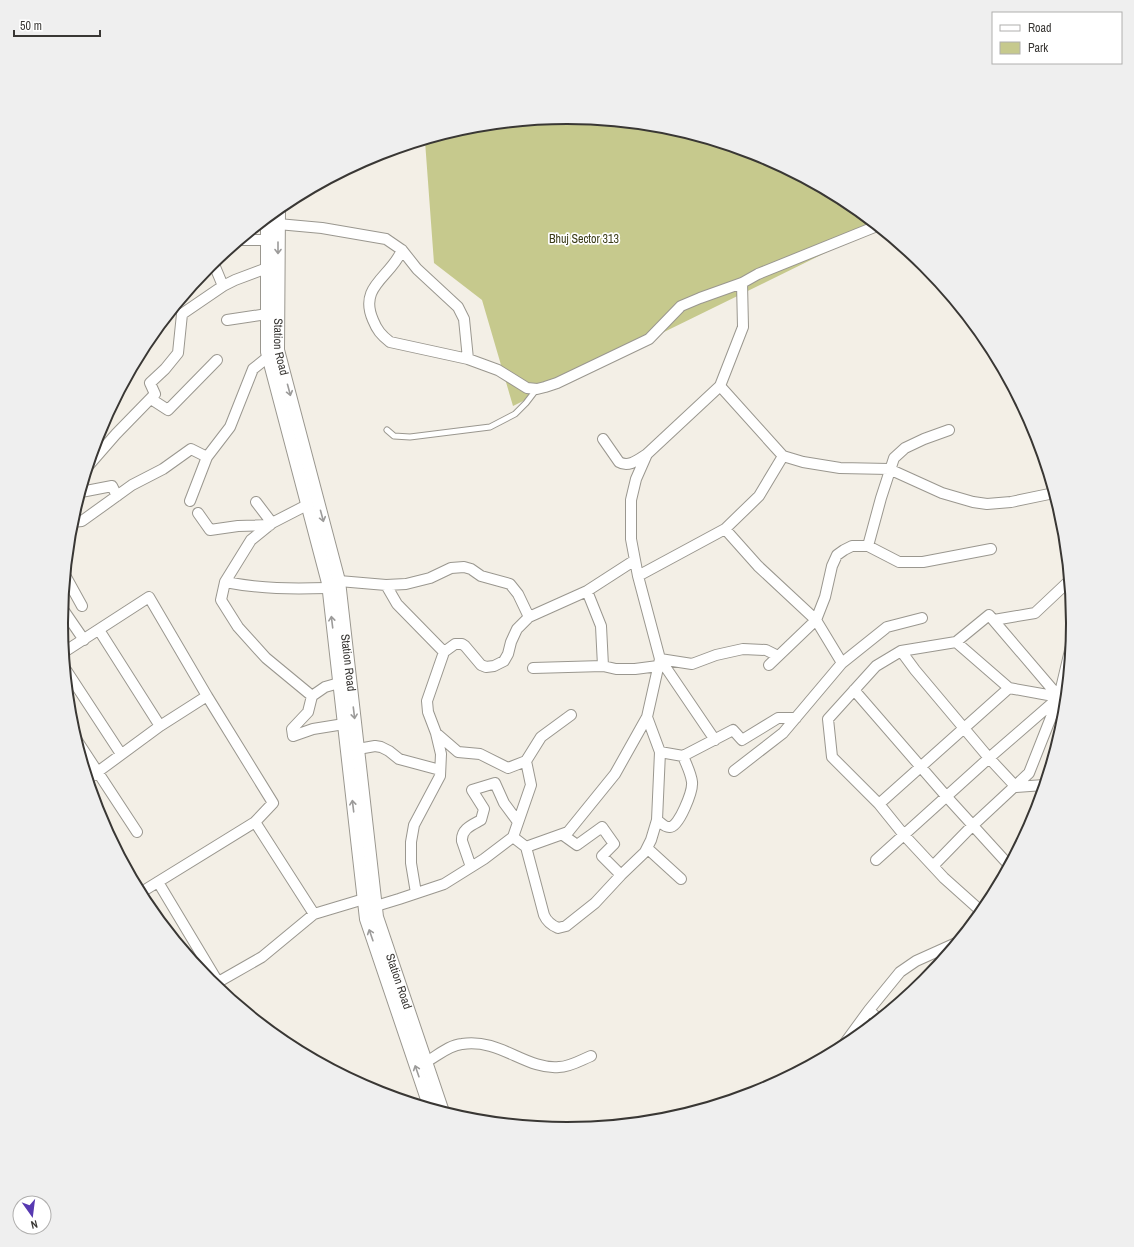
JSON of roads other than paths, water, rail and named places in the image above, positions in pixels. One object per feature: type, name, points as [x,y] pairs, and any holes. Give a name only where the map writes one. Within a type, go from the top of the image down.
[{"type":"street","points":[[272,221],[386,239],[402,250],[417,269],[458,307],[464,319],[468,359]]},
{"type":"street","name":"Station Road","points":[[269,224],[267,240],[267,352],[328,588],[366,920],[428,1102]]},
{"type":"street","name":"Station Road","points":[[269,224],[278,350],[339,581],[377,917],[441,1106]]},
{"type":"street","points":[[402,250],[398,260],[378,281],[370,293],[369,304],[371,315],[377,330],[382,336],[390,342],[468,359],[498,370],[527,388],[537,389],[557,383],[649,339],[681,306],[742,283],[758,274],[871,228]]},
{"type":"street","points":[[248,240],[267,240]]},
{"type":"street","points":[[97,456],[155,394],[150,383],[165,369],[178,352],[182,314],[223,286],[267,268]]},
{"type":"street","points":[[216,269],[223,286]]},
{"type":"street","points":[[602,439],[619,462],[622,464],[629,464],[647,454],[720,386],[743,327],[742,283]]},
{"type":"street","points":[[227,320],[267,314]]},
{"type":"street","points":[[190,501],[208,457],[230,427],[254,369],[268,357]]},
{"type":"street","points":[[151,399],[168,410],[217,360]]},
{"type":"street","points":[[720,386],[783,456],[803,462],[840,468],[889,470],[942,493],[987,504],[1011,502],[1049,494]]},
{"type":"street","points":[[868,546],[889,470],[894,458],[905,448],[949,430]]},
{"type":"street","points":[[79,521],[82,521],[132,485],[163,469],[191,449],[208,457]]},
{"type":"street","points":[[647,454],[636,479],[631,500],[631,539],[638,576],[659,662],[715,740]]},
{"type":"street","points":[[638,576],[725,529],[759,496],[783,456]]},
{"type":"street","points":[[86,491],[112,486],[117,496]]},
{"type":"street","points":[[256,502],[271,524]]},
{"type":"street","points":[[307,505],[271,524],[251,540],[225,582],[221,600],[238,627],[266,658],[312,696]]},
{"type":"street","points":[[198,513],[210,530],[238,526],[271,524]]},
{"type":"street","points":[[725,529],[758,566],[816,620],[842,663]]},
{"type":"street","points":[[769,665],[816,620],[825,597],[832,566],[837,556],[844,550],[852,546],[868,546],[899,562],[922,562],[990,549]]},
{"type":"street","points":[[416,893],[411,842],[414,825],[440,776],[441,754],[436,733],[428,712],[427,701],[444,652],[455,644],[462,644],[481,665],[486,667],[494,666],[504,661],[517,629],[529,617],[587,591],[635,560]]},
{"type":"street","points":[[339,581],[386,585],[416,582],[430,578],[451,568],[464,567],[481,576],[510,584],[518,594],[529,617]]},
{"type":"street","points":[[225,582],[275,589],[328,588]]},
{"type":"street","points":[[70,584],[82,606]]},
{"type":"street","points":[[994,620],[1035,613],[1064,584]]},
{"type":"street","points":[[386,585],[397,604],[444,652]]},
{"type":"street","points":[[587,591],[601,626],[603,666]]},
{"type":"street","points":[[69,649],[149,596],[273,803],[255,822],[145,890]]},
{"type":"street","points":[[977,908],[944,878],[904,835],[879,804],[832,757],[828,719],[876,666],[901,651],[956,642],[989,615],[1061,695]]},
{"type":"street","points":[[68,617],[84,640]]},
{"type":"street","points":[[734,770],[783,734],[842,663],[887,627],[922,618]]},
{"type":"street","points":[[98,630],[160,726]]},
{"type":"street","points":[[956,642],[1010,688],[1061,696]]},
{"type":"street","points":[[533,668],[603,666],[635,669],[659,662],[692,664],[716,655],[743,649],[766,650],[778,656]]},
{"type":"street","points":[[901,651],[914,670],[963,728],[1016,786],[1040,785]]},
{"type":"street","points":[[526,848],[568,832],[615,774],[647,717],[659,662]]},
{"type":"street","points":[[71,678],[121,754]]},
{"type":"street","points":[[339,683],[325,687],[312,696],[308,712],[292,729],[293,736],[313,729],[344,724]]},
{"type":"street","points":[[879,804],[920,766],[1010,688]]},
{"type":"street","points":[[854,690],[972,826],[1005,861]]},
{"type":"street","points":[[92,776],[160,726],[208,696]]},
{"type":"street","points":[[876,860],[989,758],[1060,697]]},
{"type":"street","points":[[933,866],[972,826],[1029,773],[1060,701]]},
{"type":"street","points":[[436,733],[458,752],[480,754],[508,768],[526,761],[541,737],[570,715]]},
{"type":"street","points":[[512,837],[526,848],[544,916],[547,922],[558,928],[566,926],[595,903],[645,852],[652,840],[656,820],[660,752],[647,717]]},
{"type":"street","points":[[660,752],[683,756],[734,730],[742,740],[778,718],[796,718]]},
{"type":"street","points":[[358,750],[375,746],[381,747],[399,759],[440,770]]},
{"type":"street","points":[[85,752],[137,832]]},
{"type":"street","points":[[656,820],[667,827],[672,827],[685,807],[692,791],[692,782],[683,756]]},
{"type":"street","points":[[376,906],[444,884],[484,859],[512,837],[531,785],[526,761]]},
{"type":"street","points":[[471,867],[462,837],[465,830],[481,820],[484,809],[472,790],[495,783],[504,803],[518,822]]},
{"type":"street","points":[[255,822],[314,914]]},
{"type":"street","points":[[563,834],[577,845],[602,827],[614,844],[602,856],[621,875]]},
{"type":"street","points":[[647,848],[681,879]]},
{"type":"street","points":[[158,882],[208,969]]},
{"type":"street","points":[[220,982],[262,957],[314,914],[364,899]]},
{"type":"street","points":[[854,1031],[900,972],[916,961],[947,947]]},
{"type":"street","points":[[869,1010],[875,1016]]},
{"type":"street","points":[[426,1062],[452,1047],[460,1044],[472,1043],[493,1046],[545,1067],[560,1067],[591,1056]]},
{"type":"lane","points":[[386,430],[394,436],[410,437],[490,427],[515,414],[537,389]]},
{"type":"park label","name":"Bhuj Sector 313","points":[[584,239]]}]
